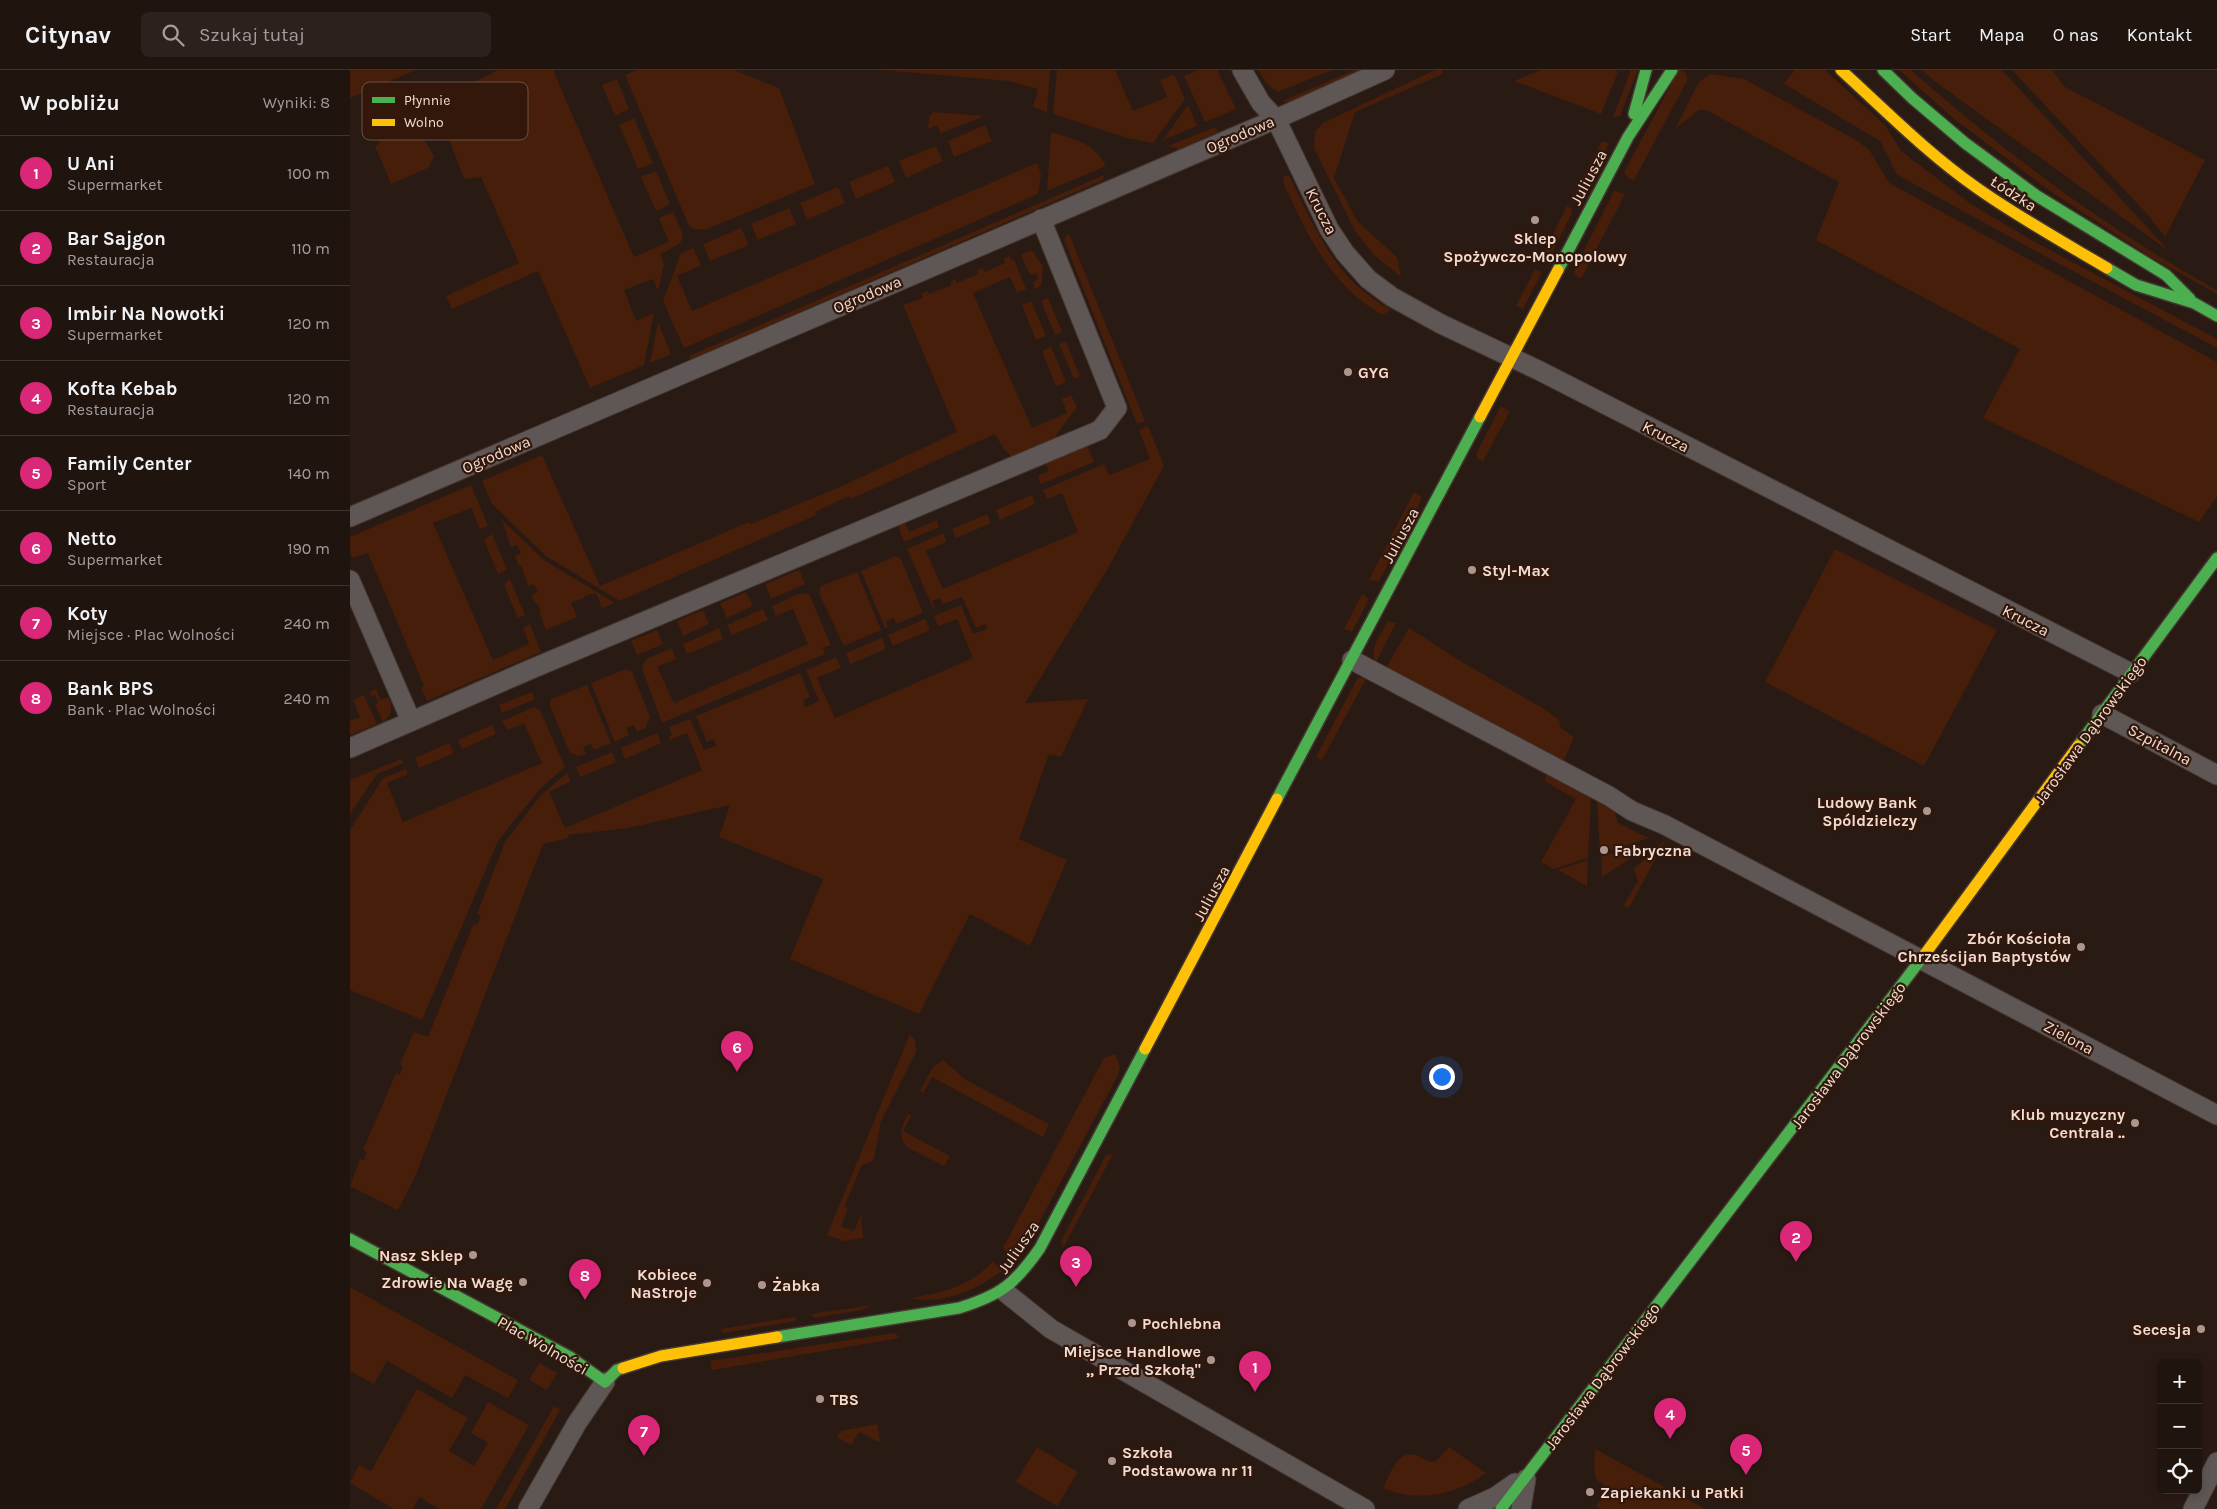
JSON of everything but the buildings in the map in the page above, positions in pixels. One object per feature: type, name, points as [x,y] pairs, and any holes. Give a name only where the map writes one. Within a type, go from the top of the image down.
[{"type":"street","name":"Krucza","points":[[1242,70],[1261,103],[1276,119],[1328,228],[1345,253],[1368,280],[1392,297],[1433,320],[1511,357],[2131,673]]},
{"type":"street","name":"Ogrodowa","points":[[350,517],[1276,119],[1385,70]]},
{"type":"street","name":"Juliusza","points":[[1628,137],[1646,70]]},
{"type":"street","name":"Juliusza","points":[[605,1382],[616,1370],[662,1356],[959,1308],[984,1301],[1005,1292],[1021,1276],[1040,1248],[1628,137],[1672,70]]},
{"type":"street","name":"Łódzka","points":[[1841,70],[1929,150],[1975,186],[2025,220],[2136,285],[2194,303],[2217,316]]},
{"type":"street","name":"Łódzka","points":[[1883,70],[1912,98],[1965,143],[2037,196],[2166,275],[2194,303]]},
{"type":"street","points":[[350,748],[411,720],[1100,430],[1117,408],[1041,219]]},
{"type":"street","name":"Jarosława Dąbrowskiego","points":[[1501,1509],[1921,959],[2217,558]]},
{"type":"street","points":[[350,580],[411,720]]},
{"type":"street","points":[[1352,660],[1609,796],[1632,812],[1665,825],[1921,959]]},
{"type":"street","name":"Szpitalna","points":[[2102,714],[2217,775]]},
{"type":"street","name":"Zielona","points":[[1921,959],[2217,1115]]},
{"type":"street","name":"Plac Wolności","points":[[350,1239],[570,1357],[605,1382],[577,1423],[528,1509]]},
{"type":"street","points":[[1005,1292],[1051,1329],[1365,1509]]},
{"type":"street","points":[[2193,1509],[2217,1462]]},
{"type":"street","points":[[1468,1509],[1495,1497],[1527,1476]]},
{"type":"street","name":"Jarosława Dąbrowskiego","points":[[1521,1509],[1527,1476]]},
{"type":"shaded area","points":[[350,70],[416,70],[388,82],[362,82],[362,93],[350,98]]},
{"type":"shaded area","points":[[498,70],[553,70],[634,257],[669,242],[659,218],[673,212],[681,229],[682,239],[676,246],[660,254],[664,264],[658,291],[653,279],[624,290],[636,321],[654,313],[644,365],[590,388],[538,271],[452,309],[446,296],[519,263],[481,177],[464,179],[449,140],[528,140],[528,82],[474,82]]},
{"type":"shaded area","points":[[637,70],[734,70],[779,88],[815,184],[705,230],[689,226],[625,75]]},
{"type":"shaded area","points":[[882,70],[1050,70],[1047,112],[1033,107],[1038,89],[1009,81]]},
{"type":"shaded area","points":[[1057,70],[1115,70],[1133,111],[1167,97],[1160,80],[1174,74],[1185,99],[1153,143],[1127,138],[1053,114]]},
{"type":"shaded area","points":[[1198,70],[1217,70],[1236,109],[1205,122],[1184,76]]},
{"type":"shaded area","points":[[1258,70],[1332,70],[1278,92],[1267,84]]},
{"type":"shaded area","points":[[1354,70],[1364,70],[1288,102],[1282,101]]},
{"type":"shaded area","points":[[1435,70],[1442,70],[1443,74],[1355,112],[1334,178],[1358,222],[1397,257],[1401,277],[1373,254],[1355,231],[1314,148],[1315,132],[1323,123]]},
{"type":"shaded area","points":[[1541,70],[1615,70],[1618,72],[1601,114],[1514,81]]},
{"type":"shaded area","points":[[1631,70],[1638,70],[1620,116],[1613,117]]},
{"type":"shaded area","points":[[1679,70],[1685,72],[1688,79],[1634,180],[1628,178],[1624,172]]},
{"type":"shaded area","points":[[1795,70],[1825,70],[1886,126],[1901,151],[1971,204],[2033,241],[2217,339],[2217,348],[1905,179],[1896,173],[1880,141],[1786,85],[1784,83]]},
{"type":"shaded area","points":[[1899,70],[1911,70],[1983,131],[2058,189],[2136,242],[2217,290],[2217,294],[2151,257],[2054,194],[1953,118]]},
{"type":"shaded area","points":[[1922,70],[2002,70],[2170,252],[1933,80]]},
{"type":"shaded area","points":[[2012,70],[2052,70],[2065,87],[2205,160],[2165,237],[2148,215]]},
{"type":"shaded area","points":[[1710,74],[1744,79],[1858,141],[1870,151],[1889,183],[2217,362],[2217,497],[2199,522],[1983,418],[2020,349],[1816,240],[1839,182],[1706,110],[1699,110],[1675,129],[1699,82]]},
{"type":"shaded area","points":[[617,79],[629,109],[615,116],[602,85]]},
{"type":"shaded area","points":[[1188,105],[1197,126],[1163,140]]},
{"type":"shaded area","points":[[933,112],[985,116],[941,133],[937,125],[928,129],[929,117]]},
{"type":"shaded area","points":[[634,118],[653,163],[638,169],[619,125]]},
{"type":"shaded area","points":[[985,125],[992,141],[954,157],[948,141]]},
{"type":"shaded area","points":[[1215,127],[1218,132],[1179,149],[1168,146]]},
{"type":"shaded area","points":[[1051,132],[1076,140],[1090,147],[1106,166],[1047,191]]},
{"type":"shaded area","points":[[380,140],[424,140],[434,157],[428,168],[391,184],[375,146],[379,144]]},
{"type":"shaded area","points":[[1602,141],[1609,143],[1583,193],[1575,193]]},
{"type":"shaded area","points":[[936,146],[943,161],[906,178],[899,161]]},
{"type":"shaded area","points":[[1037,163],[1041,174],[1038,194],[684,348],[663,301],[681,253],[693,248],[701,265],[677,276],[692,311]]},
{"type":"shaded area","points":[[888,166],[895,182],[856,199],[849,182]]},
{"type":"shaded area","points":[[656,171],[670,204],[656,211],[641,177]]},
{"type":"shaded area","points":[[1104,175],[1103,180],[690,360],[689,356]]},
{"type":"shaded area","points":[[1289,175],[1318,234],[1341,268],[1355,284],[1391,310],[1382,315],[1348,289],[1334,273],[1311,239],[1283,182],[1284,176]]},
{"type":"shaded area","points":[[838,187],[845,203],[807,220],[800,203]]},
{"type":"shaded area","points":[[1614,191],[1625,194],[1581,279],[1575,275],[1574,270]]},
{"type":"shaded area","points":[[1567,206],[1571,208],[1572,213],[1551,255],[1546,256],[1543,254]]},
{"type":"shaded area","points":[[789,208],[796,224],[758,240],[751,224]]},
{"type":"shaded area","points":[[741,228],[749,245],[710,261],[703,244]]},
{"type":"shaded area","points":[[1069,234],[1145,421],[1137,424],[1066,245],[1064,239]]},
{"type":"shaded area","points":[[1032,250],[1043,267],[1041,286],[1035,289],[1033,282],[1038,279],[1036,273],[1030,275],[1021,255]]},
{"type":"shaded area","points":[[1010,256],[1011,260],[1014,260],[1026,289],[1017,293],[1010,277],[973,293],[1032,428],[1067,413],[1062,399],[1071,395],[1077,407],[1056,435],[1058,439],[1012,457],[1003,448],[995,434],[851,499],[849,496],[815,512],[816,515],[620,601],[546,556],[492,504],[482,481],[542,455],[600,586],[749,522],[751,524],[842,486],[957,432],[903,305],[923,298],[921,294],[928,291],[929,294],[952,285],[950,282],[956,279],[957,283],[978,274],[977,270],[983,268],[985,272],[1005,263],[1004,258]]},
{"type":"shaded area","points":[[1535,269],[1542,272],[1523,309],[1516,306]]},
{"type":"shaded area","points":[[1048,298],[1062,332],[1055,335],[1041,301]]},
{"type":"shaded area","points":[[1031,301],[1046,336],[1036,340],[1022,305]]},
{"type":"shaded area","points":[[658,322],[671,354],[650,363]]},
{"type":"shaded area","points":[[1066,342],[1080,376],[1074,379],[1059,344]]},
{"type":"shaded area","points":[[1051,347],[1066,382],[1056,386],[1042,351]]},
{"type":"shaded area","points":[[1501,406],[1510,411],[1483,461],[1478,459],[1476,454]]},
{"type":"shaded area","points":[[1148,426],[1164,466],[1108,568],[1025,703],[1088,699],[1061,757],[1049,754],[1019,839],[1067,860],[1030,946],[970,914],[919,1014],[790,959],[823,879],[719,837],[730,805],[628,828],[568,835],[569,838],[543,844],[415,1177],[398,1210],[350,1186],[360,1159],[364,1160],[367,1152],[363,1150],[396,1073],[400,1075],[403,1066],[400,1064],[414,1032],[428,1037],[474,923],[477,925],[481,916],[477,914],[505,842],[541,795],[567,773],[571,781],[549,792],[565,828],[702,770],[687,733],[670,740],[669,737],[672,735],[669,727],[690,719],[704,750],[716,746],[714,739],[707,742],[696,716],[800,673],[810,697],[803,700],[805,707],[819,701],[806,670],[836,657],[841,668],[817,678],[835,718],[973,658],[957,619],[938,626],[934,616],[961,605],[973,634],[987,629],[986,624],[976,628],[962,597],[943,604],[940,598],[932,601],[935,608],[933,608],[907,549],[943,533],[946,542],[926,551],[943,589],[1078,532],[1062,493],[1047,499],[1043,490],[1104,464],[1109,475],[1150,459],[1139,430]]},
{"type":"shaded area","points":[[1087,445],[1094,462],[1041,484],[1038,476],[1049,471],[1045,462]]},
{"type":"shaded area","points":[[471,485],[488,526],[480,529],[471,508],[433,523],[493,660],[529,644],[523,628],[530,624],[541,652],[427,701],[421,688],[424,686],[368,553],[353,558],[350,552],[350,537]]},
{"type":"shaded area","points":[[1414,492],[1421,496],[1421,501],[1379,581],[1369,580]]},
{"type":"shaded area","points":[[1032,495],[1035,504],[1000,520],[996,510]]},
{"type":"shaded area","points":[[987,514],[991,523],[956,538],[952,529]]},
{"type":"shaded area","points":[[502,520],[544,560],[615,603],[602,608],[596,593],[584,596],[584,598],[571,603],[577,617],[546,630],[538,604],[536,604],[531,595],[538,592],[534,584],[528,586],[521,565],[519,566],[515,556],[521,553],[517,545],[511,547]]},
{"type":"shaded area","points":[[937,520],[939,527],[904,542],[898,526],[905,523],[909,532]]},
{"type":"shaded area","points":[[492,534],[507,570],[498,574],[484,540]]},
{"type":"shaded area","points":[[1835,549],[1997,630],[1924,766],[1765,682]]},
{"type":"shaded area","points":[[896,556],[901,559],[923,613],[896,624],[894,618],[886,621],[888,627],[885,628],[861,571]]},
{"type":"shaded area","points":[[799,570],[805,584],[771,599],[765,584]]},
{"type":"shaded area","points":[[857,572],[881,630],[844,646],[819,593],[821,586]]},
{"type":"shaded area","points":[[510,579],[525,615],[518,618],[504,585]]},
{"type":"shaded area","points":[[746,592],[753,606],[727,618],[720,603]]},
{"type":"shaded area","points":[[801,593],[809,594],[831,645],[823,648],[825,654],[662,723],[642,669],[646,659],[672,648],[676,659],[657,667],[674,703],[808,644],[793,609],[776,616],[772,606]]},
{"type":"shaded area","points":[[1362,594],[1367,597],[1368,601],[1352,632],[1344,629]]},
{"type":"shaded area","points":[[763,609],[768,620],[732,635],[727,625]]},
{"type":"shaded area","points":[[703,610],[709,624],[683,636],[677,621]]},
{"type":"shaded area","points":[[925,619],[930,630],[893,646],[888,635]]},
{"type":"shaded area","points":[[1388,621],[1396,623],[1376,662],[1374,657],[1375,647]]},
{"type":"shaded area","points":[[719,628],[723,639],[687,654],[683,644]]},
{"type":"shaded area","points":[[1409,628],[1467,665],[1546,710],[1559,720],[1561,728],[1574,737],[1563,762],[1386,668]]},
{"type":"shaded area","points":[[657,630],[663,644],[637,655],[631,641]]},
{"type":"shaded area","points":[[882,638],[886,649],[850,664],[846,653]]},
{"type":"shaded area","points":[[626,669],[632,672],[650,717],[645,728],[637,732],[634,725],[626,728],[629,735],[615,742],[591,683]]},
{"type":"shaded area","points":[[1367,677],[1322,760],[1316,757],[1357,679]]},
{"type":"shaded area","points":[[587,685],[611,743],[594,750],[591,744],[583,747],[586,754],[578,756],[570,753],[550,706],[551,699]]},
{"type":"shaded area","points":[[376,689],[381,700],[387,697],[390,700],[391,712],[383,722],[375,705],[378,703],[375,695],[371,696],[369,692]]},
{"type":"shaded area","points":[[532,692],[535,699],[502,713],[499,705]]},
{"type":"shaded area","points":[[364,695],[377,724],[350,735],[350,721],[360,717],[353,700]]},
{"type":"shaded area","points":[[534,707],[540,710],[565,767],[540,789],[498,841],[422,1020],[350,990],[350,830],[383,778],[406,769],[408,774],[387,783],[403,822],[542,763],[524,723],[508,730],[502,721]]},
{"type":"shaded area","points":[[492,725],[496,734],[462,749],[458,740]]},
{"type":"shaded area","points":[[657,733],[661,743],[625,759],[621,748]]},
{"type":"shaded area","points":[[449,743],[454,753],[419,768],[415,758]]},
{"type":"shaded area","points":[[612,752],[616,762],[580,777],[576,767]]},
{"type":"shaded area","points":[[401,759],[404,763],[377,774],[350,814],[350,780]]},
{"type":"shaded area","points":[[1547,775],[1591,798],[1588,858],[1554,869],[1541,862],[1576,799],[1544,781]]},
{"type":"shaded area","points":[[1597,801],[1614,810],[1618,823],[1649,838],[1600,854]]},
{"type":"shaded area","points":[[1666,839],[1629,908],[1623,906],[1638,881],[1634,869]]},
{"type":"shaded area","points":[[1627,848],[1630,859],[1602,877],[1601,857]]},
{"type":"shaded area","points":[[1588,860],[1587,886],[1558,870]]},
{"type":"shaded area","points":[[910,1034],[915,1041],[916,1052],[881,1121],[874,1158],[871,1162],[862,1165],[844,1207],[848,1209],[841,1226],[854,1231],[861,1214],[863,1238],[844,1241],[827,1235]]},
{"type":"shaded area","points":[[1115,1054],[1120,1067],[1118,1075],[1028,1243],[1014,1261],[1003,1248],[1104,1058]]},
{"type":"shaded area","points":[[943,1060],[966,1080],[1049,1124],[1043,1137],[932,1077],[923,1093],[920,1091],[933,1067]]},
{"type":"shaded area","points":[[908,1114],[911,1116],[903,1131],[950,1156],[944,1166],[907,1147],[904,1143],[901,1135]]},
{"type":"shaded area","points":[[1113,1154],[1063,1248],[1061,1241],[1106,1155]]},
{"type":"shaded area","points":[[993,1261],[1002,1271],[971,1290],[935,1300],[910,1298],[934,1294],[956,1287],[975,1277]]},
{"type":"shaded area","points":[[350,1287],[518,1380],[508,1398],[465,1375],[452,1398],[387,1361],[374,1384],[350,1371]]},
{"type":"shaded area","points":[[873,1305],[862,1310],[814,1318],[811,1314]]},
{"type":"shaded area","points":[[795,1317],[796,1321],[724,1333],[720,1329]]},
{"type":"shaded area","points":[[895,1333],[900,1338],[712,1370],[710,1361]]},
{"type":"shaded area","points":[[539,1363],[557,1373],[547,1390],[529,1380]]},
{"type":"shaded area","points":[[417,1389],[468,1418],[449,1451],[474,1466],[488,1443],[471,1433],[488,1402],[529,1425],[481,1509],[439,1509],[419,1497],[413,1509],[394,1509],[350,1483],[359,1465],[371,1471]]},
{"type":"shaded area","points":[[554,1406],[560,1410],[505,1509],[496,1509]]},
{"type":"shaded area","points":[[877,1424],[881,1443],[859,1432],[851,1445],[837,1437],[841,1431]]},
{"type":"shaded area","points":[[1037,1447],[1078,1472],[1057,1506],[1016,1482]]},
{"type":"shaded area","points":[[1449,1447],[1486,1473],[1462,1487],[1423,1496],[1396,1493],[1383,1488],[1391,1471],[1403,1456],[1409,1454],[1419,1456],[1430,1462],[1436,1461]]},
{"type":"shaded area","points":[[1595,1449],[1705,1509],[1601,1509],[1596,1506],[1608,1488],[1596,1479],[1594,1468]]},
{"type":"traffic: fast","points":[[1634,114],[1646,70]]},
{"type":"traffic: fast","points":[[1558,270],[1628,137],[1672,70]]},
{"type":"traffic: fast","points":[[1883,70],[1912,98],[1965,143],[2037,196],[2166,275],[2190,299]]},
{"type":"traffic: fast","points":[[2107,268],[2136,285],[2194,303],[2217,316]]},
{"type":"traffic: fast","points":[[1277,799],[1480,417]]},
{"type":"traffic: fast","points":[[2078,746],[2217,558]]},
{"type":"traffic: fast","points":[[1501,1509],[1925,954]]},
{"type":"traffic: fast","points":[[777,1337],[959,1308],[986,1298],[1006,1287],[1023,1271],[1040,1248],[1145,1049]]},
{"type":"traffic: fast","points":[[350,1239],[570,1357],[605,1382],[617,1370],[623,1368]]},
{"type":"traffic: slow","points":[[1841,70],[1907,131],[1959,175],[2008,209],[2107,268]]},
{"type":"traffic: slow","points":[[1480,417],[1558,270]]},
{"type":"traffic: slow","points":[[1925,954],[2078,746]]},
{"type":"traffic: slow","points":[[1145,1049],[1277,799]]},
{"type":"traffic: slow","points":[[623,1368],[661,1356],[777,1337]]},
{"type":"place","name":"Sklep Spożywczo-Monopolowy","points":[[1535,220]]},
{"type":"place","name":"GYG","points":[[1348,372]]},
{"type":"place","name":"Styl-Max","points":[[1472,570]]},
{"type":"place","name":"Ludowy Bank Spóldzielczy","points":[[1927,811]]},
{"type":"place","name":"Fabryczna","points":[[1604,850]]},
{"type":"place","name":"Zbór Kościoła Chrześcijan Baptystów","points":[[2081,947]]},
{"type":"place","name":"Netto","points":[[737,1072]]},
{"type":"place","name":"Klub muzyczny Centrala ..","points":[[2135,1123]]},
{"type":"place","name":"Nasz Sklep","points":[[473,1255]]},
{"type":"place","name":"Bar Sajgon","points":[[1796,1262]]},
{"type":"place","name":"Zdrowie Na Wagę","points":[[523,1282]]},
{"type":"place","name":"Kobiece NaStroje","points":[[707,1283]]},
{"type":"place","name":"Żabka","points":[[762,1285]]},
{"type":"place","name":"Imbir Na Nowotki","points":[[1076,1287]]},
{"type":"place","name":"Bank BPS","points":[[585,1300]]},
{"type":"place","name":"Pochlebna","points":[[1132,1323]]},
{"type":"place","name":"Secesja","points":[[2201,1329]]},
{"type":"place","name":"Miejsce Handlowe ,, Przed Szkołą\"","points":[[1211,1360]]},
{"type":"place","name":"U Ani","points":[[1255,1392]]},
{"type":"place","name":"TBS","points":[[820,1399]]},
{"type":"place","name":"Kofta Kebab","points":[[1670,1439]]},
{"type":"place","name":"Koty","points":[[644,1456]]},
{"type":"place","name":"Szkoła Podstawowa nr 11","points":[[1112,1461]]},
{"type":"place","name":"Family Center","points":[[1746,1475]]},
{"type":"place","name":"Zapiekanki u Patki","points":[[1590,1492]]}]
